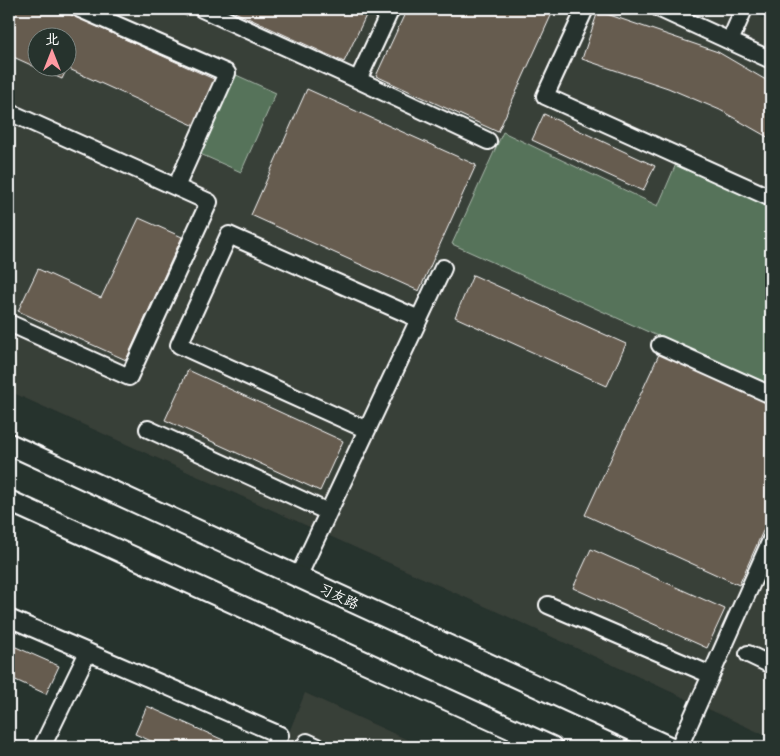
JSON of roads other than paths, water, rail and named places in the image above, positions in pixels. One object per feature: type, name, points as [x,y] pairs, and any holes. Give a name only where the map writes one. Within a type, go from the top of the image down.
[{"type":"main road","name":"习友路","points":[[9,444],[669,747]]},
{"type":"main road","points":[[9,501],[552,747]]},
{"type":"lane","points":[[80,9],[227,72],[176,187]]},
{"type":"lane","points":[[202,9],[488,140]]},
{"type":"lane","points":[[358,80],[391,9]]},
{"type":"lane","points":[[586,9],[545,96],[771,198]]},
{"type":"lane","points":[[660,9],[771,60]]},
{"type":"lane","points":[[730,41],[744,9]]},
{"type":"lane","points":[[9,112],[209,202],[129,377],[9,323]]},
{"type":"lane","points":[[367,430],[179,345],[229,235],[419,319]]},
{"type":"lane","points":[[298,577],[442,268]]},
{"type":"lane","points":[[660,345],[771,396]]},
{"type":"lane","points":[[148,429],[328,512]]},
{"type":"lane","points":[[680,747],[771,540]]},
{"type":"lane","points":[[548,605],[711,675]]},
{"type":"lane","points":[[9,618],[280,735],[275,747]]},
{"type":"lane","points":[[42,747],[88,652]]},
{"type":"lane","points":[[748,654],[771,665]]},
{"type":"lane","points":[[304,747],[306,742],[318,747]]}]
